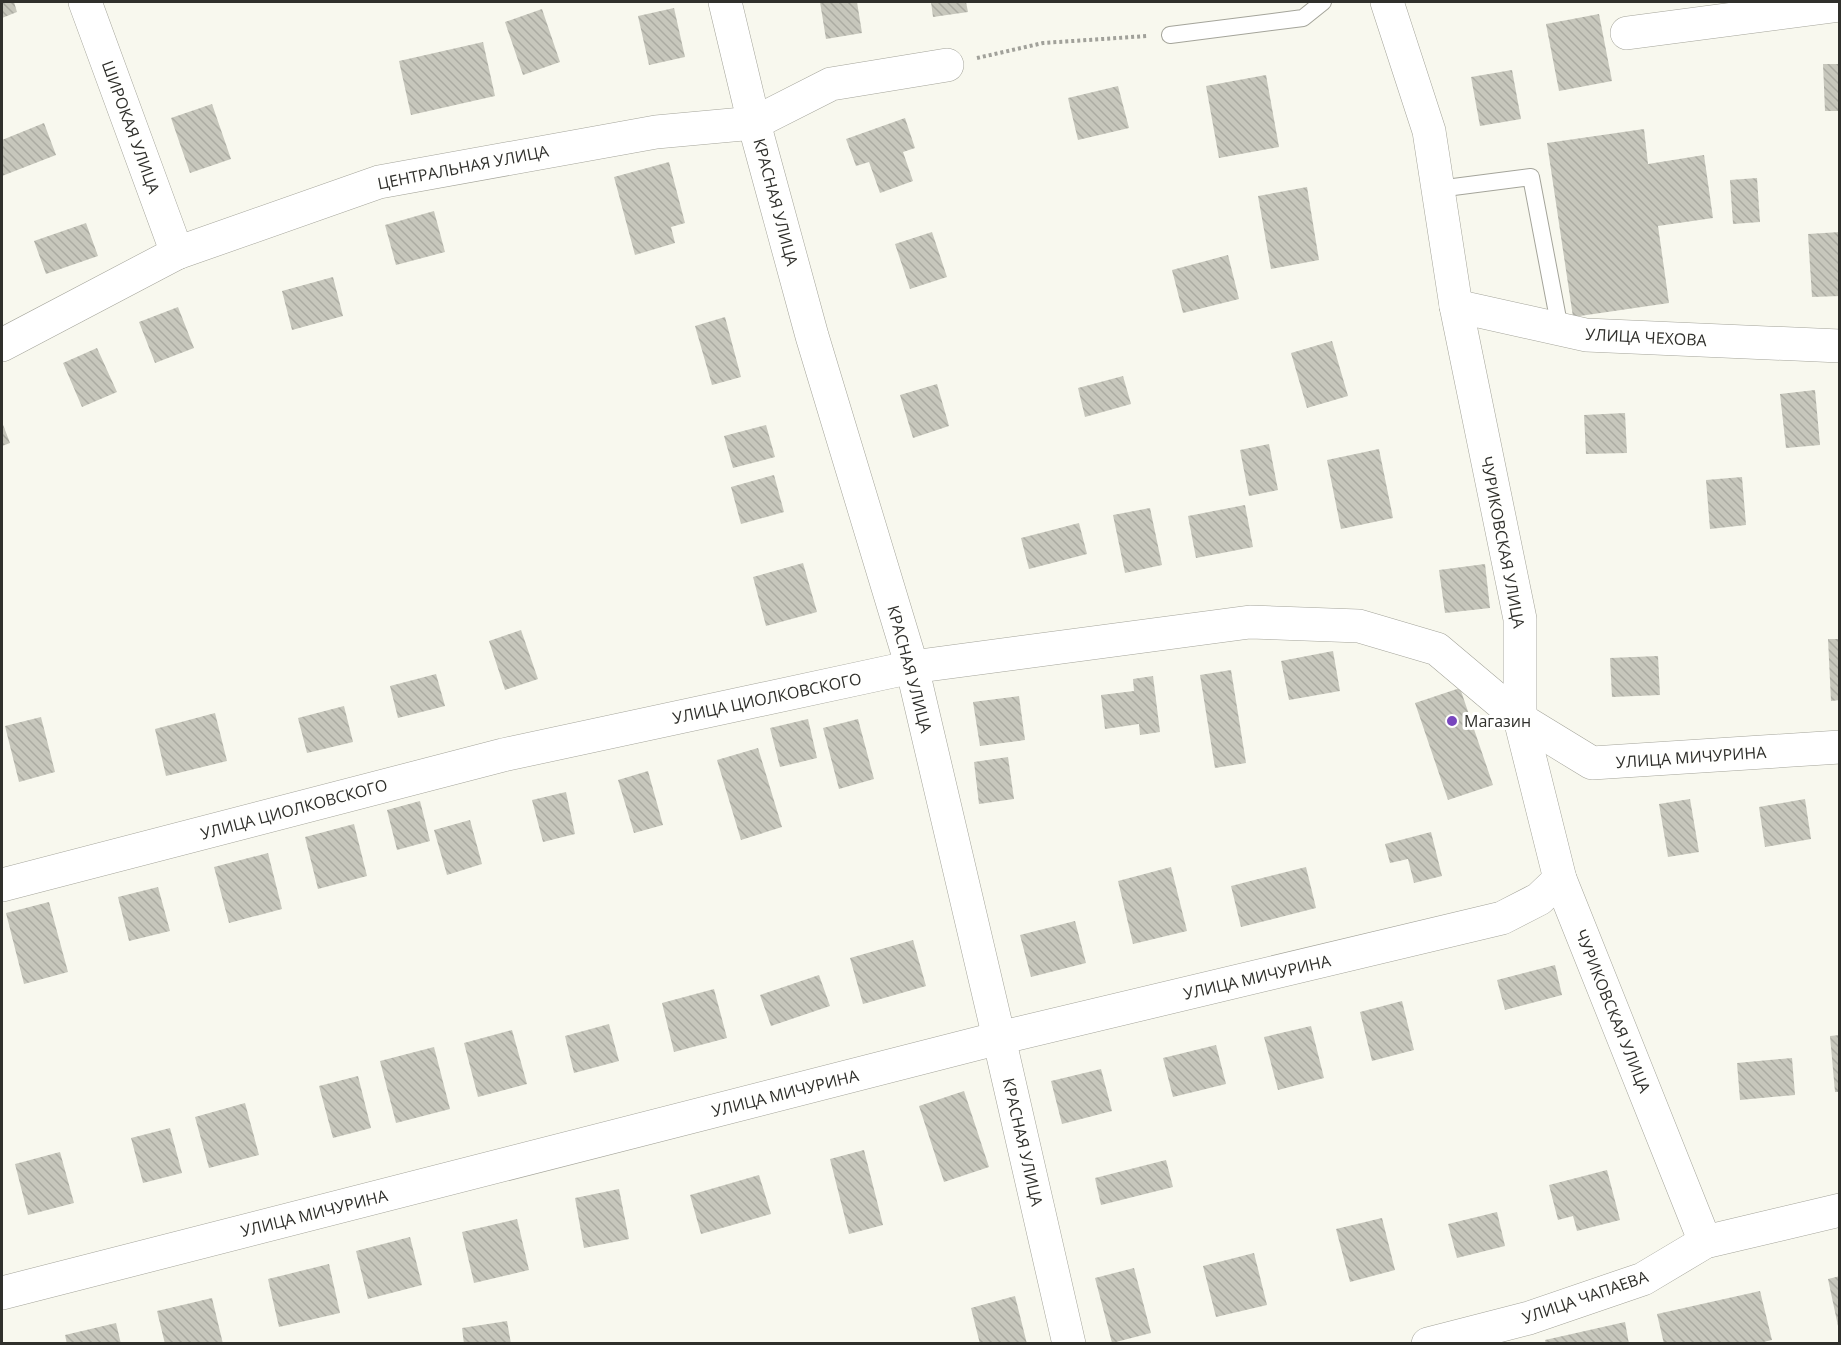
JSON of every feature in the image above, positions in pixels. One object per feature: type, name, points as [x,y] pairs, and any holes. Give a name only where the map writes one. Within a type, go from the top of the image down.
[{"type":"street","name":"ШИРОКАЯ УЛИЦА","points":[[86,2],[177,253]]},
{"type":"street","name":"КРАСНАЯ УЛИЦА","points":[[725,2],[754,123],[812,336],[912,668],[1069,1344]]},
{"type":"street","name":"ЧУРИКОВСКАЯ УЛИЦА","points":[[1387,2],[1429,131],[1456,306],[1520,619],[1520,719],[1560,879],[1705,1242]]},
{"type":"street","points":[[1627,33],[1839,4]]},
{"type":"street","name":"ЦЕНТРАЛЬНАЯ УЛИЦА","points":[[2,345],[177,253],[379,182],[656,132],[754,123],[831,84],[947,65]]},
{"type":"street","name":"УЛИЦА ЧЕХОВА","points":[[1456,306],[1586,335],[1839,346]]},
{"type":"street","name":"УЛИЦА ЦИОЛКОВСКОГО","points":[[2,885],[503,755],[912,668],[1250,622],[1359,626],[1437,650],[1520,719]]},
{"type":"street","name":"УЛИЦА МИЧУРИНА","points":[[1520,719],[1592,763],[1839,747]]},
{"type":"street","name":"УЛИЦА МИЧУРИНА","points":[[2,1293],[999,1038],[1502,918],[1539,899],[1560,879]]},
{"type":"street","name":"УЛИЦА ЧАПАЕВА","points":[[1428,1344],[1529,1318],[1643,1279],[1705,1242],[1839,1210]]},
{"type":"lane","points":[[1170,35],[1303,18],[1323,2]]},
{"type":"lane","points":[[1438,189],[1531,177],[1560,329]]},
{"type":"path","points":[[947,65],[1043,43],[1170,35]]},
{"type":"building","points":[[2,2],[14,2],[17,12],[2,18]]},
{"type":"building","points":[[820,2],[857,2],[862,33],[826,39]]},
{"type":"building","points":[[931,2],[966,2],[968,12],[933,17]]},
{"type":"building","points":[[674,8],[685,57],[649,65],[638,16]]},
{"type":"building","points":[[542,9],[560,62],[523,75],[505,22]]},
{"type":"building","points":[[1599,14],[1612,81],[1559,91],[1546,24]]},
{"type":"building","points":[[483,42],[495,96],[411,115],[399,61]]},
{"type":"building","points":[[1823,64],[1840,64],[1840,111],[1825,111]]},
{"type":"building","points":[[1512,70],[1521,119],[1480,126],[1471,77]]},
{"type":"building","points":[[1266,75],[1279,147],[1219,158],[1206,86]]},
{"type":"building","points":[[1118,86],[1129,128],[1078,140],[1068,98]]},
{"type":"building","points":[[212,104],[231,159],[190,173],[171,118]]},
{"type":"building","points":[[905,118],[915,148],[903,152],[913,181],[880,193],[869,162],[856,166],[846,139]]},
{"type":"building","points":[[44,123],[56,155],[2,176],[2,140]]},
{"type":"building","points":[[1644,129],[1648,164],[1704,155],[1713,218],[1658,226],[1669,303],[1573,317],[1547,143]]},
{"type":"building","points":[[669,162],[685,223],[671,227],[675,243],[635,255],[614,177]]},
{"type":"building","points":[[1757,178],[1760,222],[1733,224],[1730,180]]},
{"type":"building","points":[[1307,187],[1319,260],[1271,269],[1258,196]]},
{"type":"building","points":[[434,211],[445,252],[396,265],[385,225]]},
{"type":"building","points":[[86,223],[98,256],[46,274],[34,241]]},
{"type":"building","points":[[932,232],[947,277],[910,289],[895,244]]},
{"type":"building","points":[[1840,232],[1840,296],[1812,297],[1808,234]]},
{"type":"building","points":[[1228,255],[1239,299],[1183,313],[1172,270]]},
{"type":"building","points":[[333,277],[343,316],[292,330],[282,291]]},
{"type":"building","points":[[178,307],[194,348],[155,363],[139,322]]},
{"type":"building","points":[[725,317],[741,377],[712,385],[695,326]]},
{"type":"building","points":[[1332,341],[1348,396],[1307,408],[1291,353]]},
{"type":"building","points":[[97,348],[117,392],[82,407],[63,363]]},
{"type":"building","points":[[1123,376],[1131,404],[1085,417],[1078,388]]},
{"type":"building","points":[[937,384],[949,426],[913,438],[900,395]]},
{"type":"building","points":[[1815,390],[1820,445],[1786,448],[1780,394]]},
{"type":"building","points":[[1625,413],[1627,453],[1586,454],[1584,415]]},
{"type":"building","points":[[2,422],[10,443],[2,446]]},
{"type":"building","points":[[766,425],[775,457],[733,468],[724,436]]},
{"type":"building","points":[[1269,444],[1278,490],[1249,496],[1240,450]]},
{"type":"building","points":[[1379,449],[1393,518],[1341,529],[1327,460]]},
{"type":"building","points":[[774,475],[784,512],[741,524],[731,487]]},
{"type":"building","points":[[1742,477],[1746,525],[1710,529],[1706,480]]},
{"type":"building","points":[[1245,505],[1253,547],[1196,558],[1188,516]]},
{"type":"building","points":[[1150,508],[1162,565],[1125,573],[1113,515]]},
{"type":"building","points":[[1079,523],[1087,554],[1029,569],[1021,538]]},
{"type":"building","points":[[803,563],[817,612],[766,626],[753,577]]},
{"type":"building","points":[[1485,564],[1490,608],[1445,613],[1439,570]]},
{"type":"building","points":[[521,630],[538,679],[505,690],[489,641]]},
{"type":"building","points":[[1828,639],[1840,639],[1840,700],[1831,701]]},
{"type":"building","points":[[1333,651],[1340,691],[1289,700],[1281,661]]},
{"type":"building","points":[[1658,656],[1660,695],[1612,697],[1610,658]]},
{"type":"building","points":[[1231,670],[1246,763],[1215,768],[1200,675]]},
{"type":"building","points":[[436,674],[445,706],[398,718],[390,686]]},
{"type":"building","points":[[1153,676],[1160,732],[1140,735],[1139,724],[1105,729],[1101,695],[1134,691],[1133,679]]},
{"type":"building","points":[[1460,688],[1493,785],[1448,800],[1415,703]]},
{"type":"building","points":[[1019,696],[1025,740],[980,746],[973,702]]},
{"type":"building","points":[[344,706],[353,742],[307,753],[298,718]]},
{"type":"building","points":[[215,713],[227,761],[166,776],[155,729]]},
{"type":"building","points":[[41,717],[55,772],[19,782],[5,726]]},
{"type":"building","points":[[808,719],[817,758],[780,767],[770,728]]},
{"type":"building","points":[[858,719],[874,779],[839,789],[823,728]]},
{"type":"building","points":[[758,748],[782,827],[741,840],[717,760]]},
{"type":"building","points":[[1008,757],[1014,799],[979,804],[974,762]]},
{"type":"building","points":[[648,771],[663,825],[634,833],[618,780]]},
{"type":"building","points":[[566,792],[575,834],[543,842],[532,800]]},
{"type":"building","points":[[1690,799],[1699,852],[1668,857],[1659,804]]},
{"type":"building","points":[[1805,799],[1811,839],[1765,847],[1759,807]]},
{"type":"building","points":[[420,801],[430,841],[397,850],[387,810]]},
{"type":"building","points":[[470,820],[482,864],[447,875],[434,830]]},
{"type":"building","points":[[354,824],[367,876],[318,889],[305,837]]},
{"type":"building","points":[[1431,832],[1442,876],[1414,883],[1408,859],[1390,863],[1385,844]]},
{"type":"building","points":[[268,853],[282,909],[229,923],[214,867]]},
{"type":"building","points":[[1171,867],[1187,931],[1133,944],[1118,881]]},
{"type":"building","points":[[1306,867],[1316,908],[1241,927],[1231,886]]},
{"type":"building","points":[[158,887],[170,931],[129,941],[118,897]]},
{"type":"building","points":[[49,902],[68,972],[24,984],[6,913]]},
{"type":"building","points":[[1075,921],[1086,963],[1031,977],[1020,935]]},
{"type":"building","points":[[913,940],[926,986],[863,1004],[850,958]]},
{"type":"building","points":[[1555,965],[1562,995],[1505,1010],[1497,980]]},
{"type":"building","points":[[819,975],[830,1006],[771,1026],[760,995]]},
{"type":"building","points":[[714,989],[727,1038],[674,1052],[662,1003]]},
{"type":"building","points":[[1402,1001],[1414,1050],[1372,1061],[1360,1012]]},
{"type":"building","points":[[609,1024],[619,1061],[574,1073],[565,1036]]},
{"type":"building","points":[[1311,1026],[1324,1078],[1278,1090],[1264,1037]]},
{"type":"building","points":[[512,1030],[527,1084],[478,1097],[464,1043]]},
{"type":"building","points":[[1840,1035],[1840,1092],[1835,1092],[1830,1036]]},
{"type":"building","points":[[1216,1045],[1226,1084],[1173,1097],[1163,1058]]},
{"type":"building","points":[[434,1047],[450,1109],[396,1123],[380,1061]]},
{"type":"building","points":[[1792,1058],[1795,1095],[1740,1100],[1737,1063]]},
{"type":"building","points":[[1101,1069],[1112,1111],[1062,1124],[1051,1081]]},
{"type":"building","points":[[358,1076],[371,1128],[333,1138],[319,1086]]},
{"type":"building","points":[[964,1091],[989,1167],[944,1182],[919,1106]]},
{"type":"building","points":[[245,1103],[259,1155],[209,1168],[195,1117]]},
{"type":"building","points":[[170,1128],[182,1173],[143,1183],[131,1138]]},
{"type":"building","points":[[864,1150],[883,1225],[849,1234],[830,1159]]},
{"type":"building","points":[[60,1152],[74,1203],[28,1215],[15,1164]]},
{"type":"building","points":[[1166,1160],[1173,1187],[1101,1205],[1095,1178]]},
{"type":"building","points":[[1607,1170],[1620,1220],[1577,1231],[1573,1216],[1558,1220],[1549,1185]]},
{"type":"building","points":[[759,1175],[771,1214],[701,1234],[690,1195]]},
{"type":"building","points":[[619,1189],[629,1239],[584,1248],[575,1198]]},
{"type":"building","points":[[1497,1212],[1505,1246],[1457,1258],[1448,1224]]},
{"type":"building","points":[[1382,1218],[1395,1270],[1350,1282],[1336,1229]]},
{"type":"building","points":[[517,1219],[529,1270],[474,1283],[462,1232]]},
{"type":"building","points":[[410,1237],[422,1285],[368,1299],[356,1251]]},
{"type":"building","points":[[1254,1253],[1267,1305],[1216,1317],[1203,1266]]},
{"type":"building","points":[[329,1264],[340,1313],[279,1327],[268,1279]]},
{"type":"building","points":[[1134,1268],[1151,1333],[1112,1343],[1095,1278]]},
{"type":"building","points":[[1840,1276],[1840,1326],[1838,1326],[1828,1279]]},
{"type":"building","points":[[1760,1291],[1772,1340],[1755,1344],[1664,1344],[1657,1314]]},
{"type":"building","points":[[1015,1296],[1027,1344],[980,1344],[971,1308]]},
{"type":"building","points":[[212,1298],[223,1344],[165,1344],[157,1311]]},
{"type":"building","points":[[507,1321],[511,1344],[464,1344],[462,1328]]},
{"type":"building","points":[[1625,1322],[1629,1344],[1546,1344],[1545,1340]]},
{"type":"building","points":[[116,1323],[121,1344],[67,1344],[65,1335]]},
{"type":"place","name":"Магазин","points":[[1452,721]]}]
